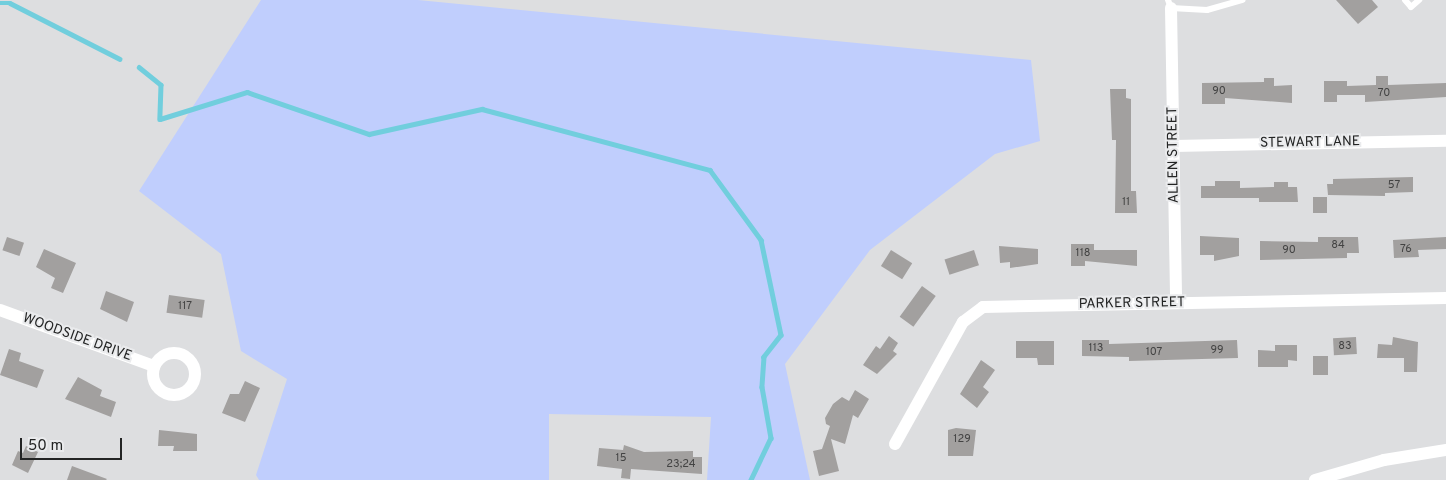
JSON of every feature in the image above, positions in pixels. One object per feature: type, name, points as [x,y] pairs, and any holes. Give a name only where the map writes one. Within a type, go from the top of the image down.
[{"type":"street","name":"ALLEN STREET","points":[[1170,4],[1176,302]]},
{"type":"street","name":"STEWART LANE","points":[[1174,146],[1446,141]]},
{"type":"street","name":"PARKER STREET","points":[[895,444],[958,330],[978,308],[1176,302],[1446,298]]},
{"type":"street","name":"WOODSIDE DRIVE","points":[[0,310],[154,366]]},
{"type":"street","points":[[1315,480],[1384,460],[1446,450]]},
{"type":"lane","points":[[1170,4],[1207,10],[1243,0]]},
{"type":"lane","points":[[1405,0],[1411,7],[1419,0]]},
{"type":"shaded area","points":[[261,0],[418,0],[1031,60],[1040,141],[995,154],[870,250],[785,364],[810,480],[707,480],[711,417],[549,414],[549,480],[259,480],[256,475],[287,379],[241,351],[221,254],[139,191]]},
{"type":"building","points":[[1336,0],[1372,0],[1378,7],[1358,24]]},
{"type":"building","points":[[1376,76],[1388,76],[1388,85],[1446,83],[1446,97],[1365,102],[1365,95],[1337,95],[1337,102],[1324,102],[1324,81],[1347,81],[1347,86],[1376,85]]},
{"type":"building","points":[[1264,78],[1274,78],[1274,86],[1292,85],[1292,103],[1225,98],[1225,104],[1202,104],[1202,83],[1264,82]]},
{"type":"building","points":[[1110,89],[1126,89],[1126,98],[1131,99],[1131,191],[1136,191],[1137,213],[1115,213],[1116,140],[1112,140]]},
{"type":"building","points":[[1413,177],[1413,192],[1385,193],[1385,196],[1328,195],[1327,184],[1333,184],[1333,179]]},
{"type":"building","points":[[1215,181],[1240,181],[1240,188],[1274,187],[1274,182],[1288,182],[1288,187],[1297,187],[1298,202],[1259,202],[1259,198],[1201,198],[1201,186],[1215,186]]},
{"type":"building","points":[[1313,197],[1327,197],[1327,213],[1313,213]]},
{"type":"building","points":[[1200,236],[1239,238],[1239,256],[1214,261],[1214,255],[1200,255]]},
{"type":"building","points":[[7,237],[24,243],[19,256],[2,250]]},
{"type":"building","points":[[1318,237],[1358,237],[1359,253],[1347,253],[1347,258],[1260,260],[1260,241],[1318,242]]},
{"type":"building","points":[[1446,237],[1446,249],[1418,250],[1419,257],[1394,258],[1393,240]]},
{"type":"building","points":[[1071,244],[1094,244],[1094,250],[1137,250],[1137,266],[1085,261],[1085,266],[1071,266]]},
{"type":"building","points":[[999,246],[1038,249],[1038,264],[1010,268],[1010,262],[1000,263]]},
{"type":"building","points":[[44,249],[76,263],[63,293],[51,288],[55,278],[36,267]]},
{"type":"building","points":[[891,250],[912,263],[902,279],[881,266]]},
{"type":"building","points":[[974,250],[979,265],[949,275],[945,260]]},
{"type":"building","points":[[922,286],[936,296],[913,327],[900,317]]},
{"type":"building","points":[[106,291],[134,302],[127,322],[100,309]]},
{"type":"building","points":[[169,295],[205,300],[202,318],[166,313]]},
{"type":"building","points":[[889,336],[898,343],[893,351],[897,354],[877,374],[863,365],[876,346],[880,349]]},
{"type":"building","points":[[1356,337],[1357,354],[1334,355],[1333,338]]},
{"type":"building","points":[[1393,337],[1418,342],[1417,372],[1404,372],[1404,358],[1377,358],[1378,344],[1392,345]]},
{"type":"building","points":[[1082,340],[1109,340],[1109,344],[1237,340],[1238,358],[1129,361],[1129,357],[1082,356]]},
{"type":"building","points":[[1016,341],[1054,341],[1054,365],[1038,365],[1037,358],[1016,358]]},
{"type":"building","points":[[1275,345],[1297,345],[1297,361],[1288,360],[1288,367],[1258,367],[1258,350],[1275,351]]},
{"type":"building","points":[[9,349],[21,353],[19,361],[44,370],[37,388],[0,375]]},
{"type":"building","points":[[1313,356],[1328,356],[1328,375],[1313,375]]},
{"type":"building","points":[[981,360],[995,370],[983,387],[989,392],[977,408],[960,394]]},
{"type":"building","points":[[78,377],[102,390],[100,396],[116,402],[111,417],[65,399]]},
{"type":"building","points":[[245,381],[260,388],[245,422],[222,413],[230,394],[239,394]]},
{"type":"building","points":[[855,390],[869,399],[858,418],[853,415],[845,444],[831,439],[839,471],[819,476],[813,451],[822,449],[830,426],[826,424],[825,418],[833,404],[842,397],[849,401]]},
{"type":"building","points":[[956,428],[976,430],[973,456],[948,456],[948,430]]},
{"type":"building","points":[[159,430],[197,434],[197,451],[173,451],[174,446],[158,446]]},
{"type":"building","points":[[624,445],[644,452],[693,451],[693,457],[702,457],[702,474],[631,469],[630,479],[621,478],[622,469],[597,466],[599,448],[623,450]]},
{"type":"building","points":[[26,446],[38,452],[28,473],[12,465],[18,451],[23,453]]},
{"type":"building","points":[[72,466],[107,479],[67,480]]},
{"type":"waterway","points":[[0,3],[10,3],[120,59]]},
{"type":"waterway","points":[[139,67],[161,85],[160,119],[247,92],[369,134],[482,109],[710,170],[761,240],[781,335],[764,357],[762,387],[771,438],[751,480]]}]
